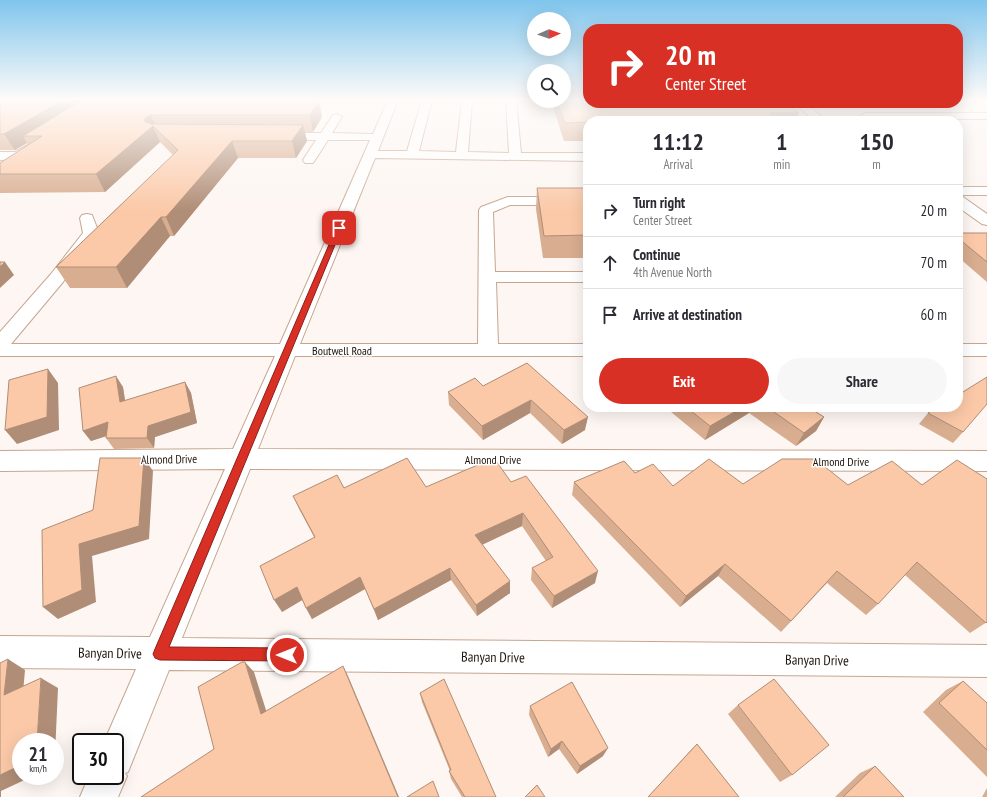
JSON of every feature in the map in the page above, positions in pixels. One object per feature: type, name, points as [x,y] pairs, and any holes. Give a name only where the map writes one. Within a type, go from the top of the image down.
[{"type":"street","points":[[309,160],[323,137]]},
{"type":"street","points":[[124,738],[377,137]]},
{"type":"street","points":[[412,155],[417,137]]},
{"type":"street","points":[[462,156],[464,137]]},
{"type":"street","points":[[514,137],[515,157]]},
{"type":"street","points":[[0,156],[18,156],[45,139]]},
{"type":"street","points":[[370,154],[583,157]]},
{"type":"street","points":[[963,191],[987,190]]},
{"type":"street","points":[[488,350],[486,210],[508,201],[583,201]]},
{"type":"street","points":[[963,206],[985,230]]},
{"type":"street","points":[[0,344],[57,278],[92,233],[87,218]]},
{"type":"street","points":[[487,277],[583,277]]},
{"type":"street","name":"Boutwell Road","points":[[0,350],[583,350]]},
{"type":"street","points":[[963,350],[987,350]]},
{"type":"street","name":"Almond Drive","points":[[0,461],[241,459],[987,461]]},
{"type":"street","name":"Banyan Drive","points":[[0,652],[987,661]]},
{"type":"street","points":[[99,797],[104,785]]},
{"type":"building","points":[[40,137],[140,137],[96,174],[0,174],[0,163]]},
{"type":"building","points":[[165,137],[295,137],[292,141],[232,141],[166,217],[161,217],[116,267],[56,267],[178,150]]},
{"type":"building","points":[[537,188],[583,188],[583,235],[544,236]]},
{"type":"building","points":[[963,233],[987,233],[987,262],[963,242]]},
{"type":"building","points":[[0,262],[5,262],[0,267]]},
{"type":"building","points":[[527,363],[588,417],[564,430],[531,400],[482,426],[448,392],[475,378],[483,386]]},
{"type":"building","points":[[48,369],[47,417],[5,430],[9,380]]},
{"type":"building","points":[[116,376],[120,402],[185,382],[191,412],[148,426],[147,438],[106,438],[108,422],[83,431],[79,388]]},
{"type":"building","points":[[987,377],[987,404],[963,432],[928,413],[963,412],[963,392]]},
{"type":"building","points":[[692,412],[734,412],[710,426]]},
{"type":"building","points":[[774,412],[816,412],[824,417],[804,433]]},
{"type":"building","points":[[100,458],[144,458],[139,526],[79,544],[82,590],[43,607],[42,530],[93,510]]},
{"type":"building","points":[[407,458],[426,487],[494,458],[511,482],[526,476],[598,571],[554,596],[532,568],[553,557],[523,513],[475,535],[510,581],[476,605],[450,568],[374,609],[360,577],[306,608],[297,587],[274,600],[260,566],[315,537],[293,496],[337,475],[344,488]]},
{"type":"building","points":[[709,459],[743,484],[782,459],[815,459],[848,485],[892,461],[922,485],[957,460],[987,479],[987,622],[986,623],[917,562],[878,604],[837,571],[791,621],[725,564],[686,596],[574,482],[624,461],[635,473],[653,464],[673,486]]},
{"type":"building","points":[[8,659],[4,695],[41,678],[38,733],[12,733],[12,769],[0,775],[0,663]]},
{"type":"building","points":[[242,662],[245,662],[261,714],[343,666],[398,797],[141,797],[214,749],[198,687]]},
{"type":"building","points":[[444,679],[496,797],[465,797],[449,771],[451,770],[420,693]]},
{"type":"building","points":[[774,679],[829,745],[792,775],[738,705]]},
{"type":"building","points":[[963,681],[987,703],[987,750],[939,703]]},
{"type":"building","points":[[572,682],[608,748],[580,766],[562,741],[551,749],[530,706]]},
{"type":"building","points":[[697,744],[739,797],[648,797]]},
{"type":"building","points":[[875,766],[904,797],[843,797]]},
{"type":"building","points":[[433,781],[439,797],[407,797]]},
{"type":"building","points":[[537,785],[545,797],[525,797]]},
{"type":"route","points":[[287,655],[160,654],[339,228]]}]
